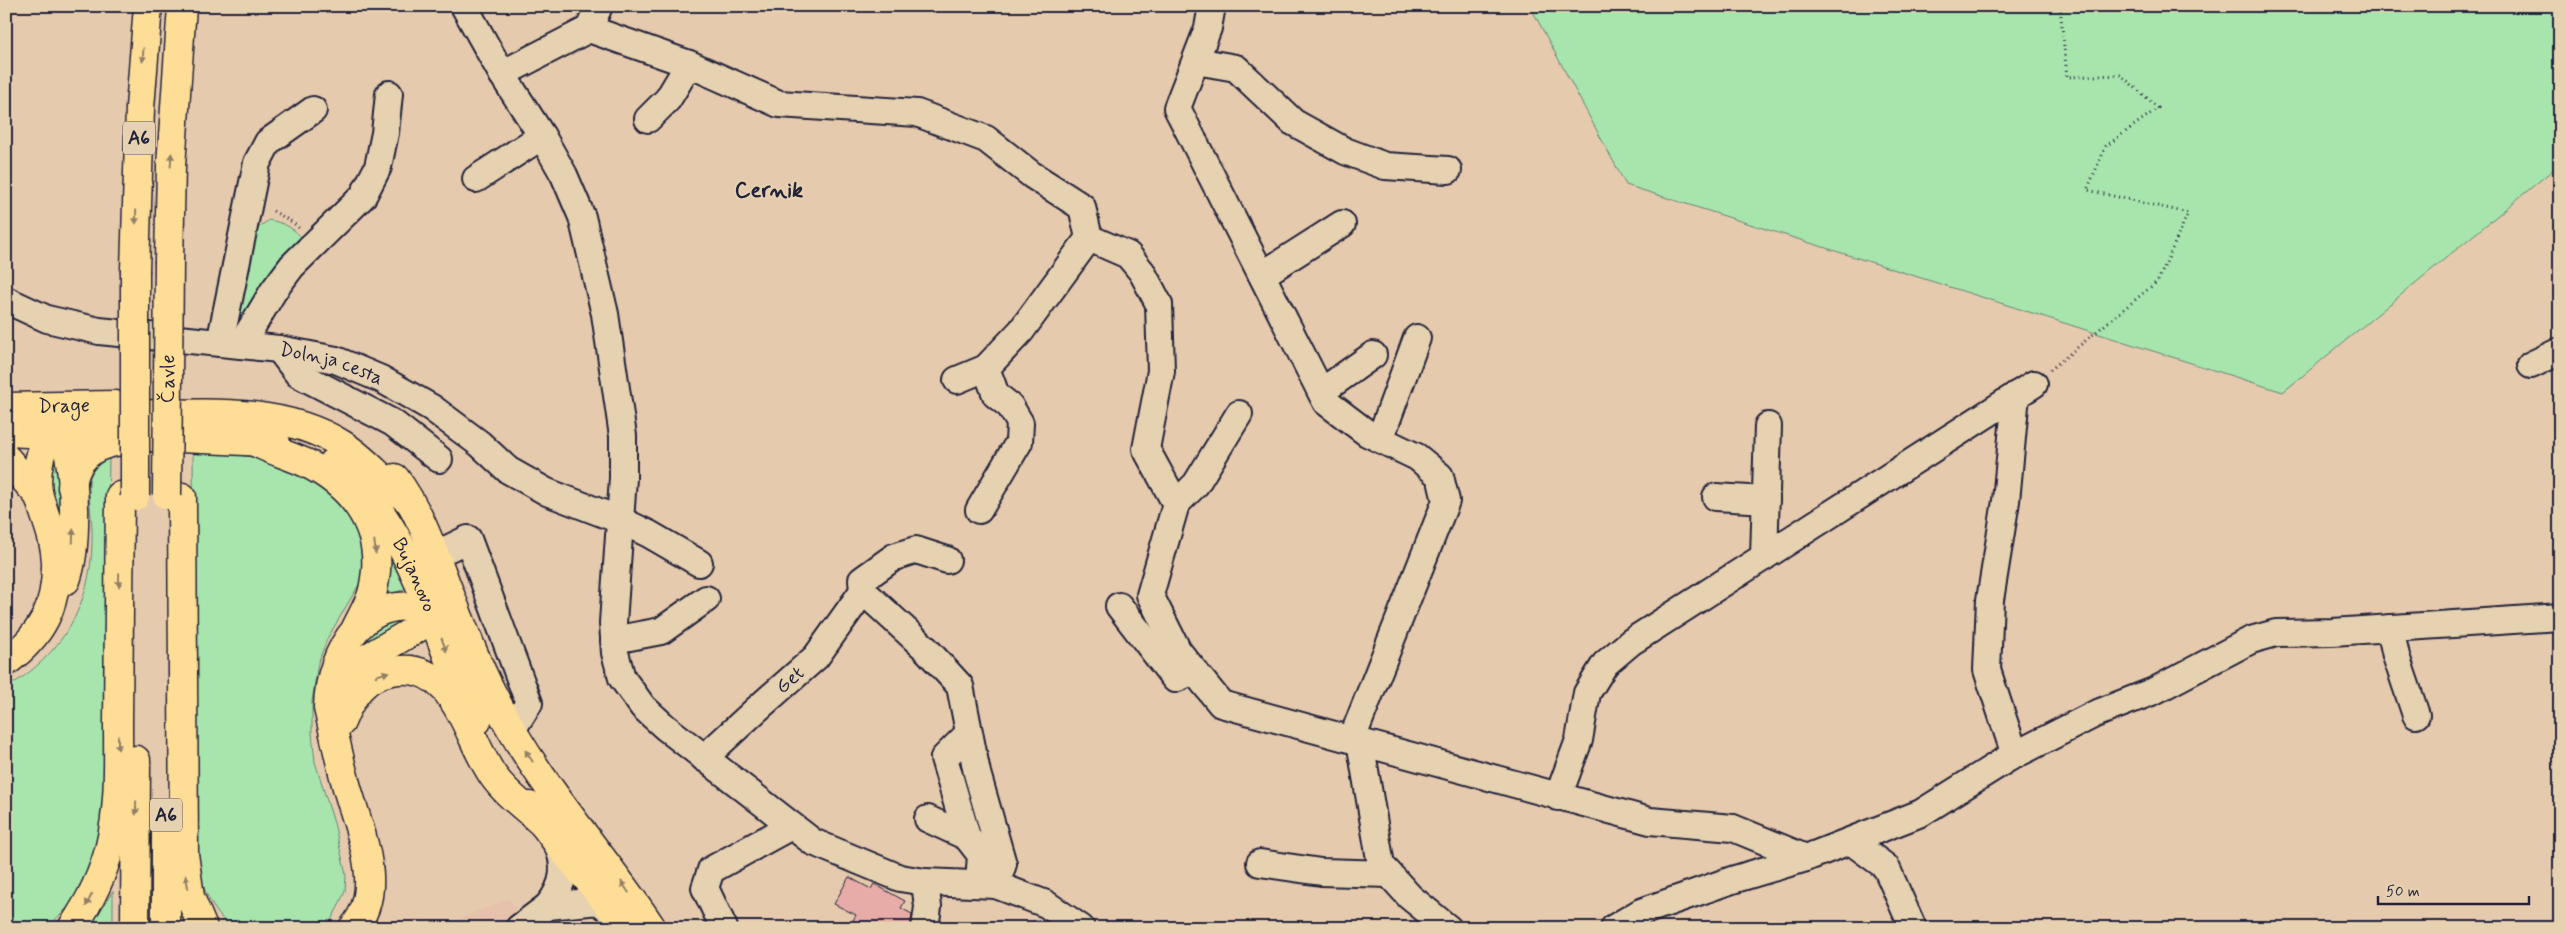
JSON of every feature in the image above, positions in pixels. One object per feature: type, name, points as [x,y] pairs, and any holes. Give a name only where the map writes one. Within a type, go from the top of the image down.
[{"type":"main road","name":"Čavle","points":[[128,496],[131,271],[148,6]]},
{"type":"main road","name":"Čavle","points":[[175,496],[169,264],[171,156],[182,6]]},
{"type":"main road","name":"Drage","points":[[6,408],[120,405]]},
{"type":"main road","name":"Bujanovo","points":[[120,405],[232,405],[280,409],[315,418],[364,445],[383,463],[424,527],[468,640],[512,730],[565,808],[620,880],[652,928]]},
{"type":"main road","points":[[6,408],[31,415],[57,433],[68,450],[72,496],[73,544],[69,571],[40,630],[32,641],[6,662]]},
{"type":"main road","points":[[48,614],[54,587],[56,561],[52,536],[38,495],[37,483],[43,447],[66,422],[93,416],[252,416],[282,419],[317,431],[345,446],[407,499]]},
{"type":"main road","name":"Drage","points":[[6,432],[57,433]]},
{"type":"main road","name":"Bujanovo","points":[[57,433],[127,438],[253,441],[284,444],[302,448],[333,464],[363,489],[389,527],[433,613],[456,678],[503,768],[550,833],[624,923]]},
{"type":"main road","points":[[72,496],[75,471],[86,456],[102,445],[127,438]]},
{"type":"main road","points":[[253,441],[306,463],[333,479],[346,490],[364,512],[374,536],[376,562],[372,596],[339,658],[328,696],[328,708],[345,781],[369,872],[366,903],[358,922],[353,928]]},
{"type":"main road","points":[[6,458],[38,495]]},
{"type":"main road","name":"A6","points":[[128,496],[137,706],[135,928]]},
{"type":"main road","points":[[72,928],[97,885],[109,852],[114,825],[118,778],[128,496]]},
{"type":"main road","name":"A6","points":[[166,928],[175,496]]},
{"type":"main road","points":[[175,496],[184,854],[190,898],[203,928]]},
{"type":"main road","points":[[345,781],[341,722],[342,696],[360,665],[367,658],[426,624],[433,613],[438,596],[438,564]]},
{"type":"main road","points":[[356,628],[371,615],[394,607],[418,607],[449,620],[468,640]]},
{"type":"main road","points":[[341,722],[354,694],[372,677],[395,670],[431,676],[452,696],[492,774],[550,833]]},
{"type":"street","points":[[464,6],[502,74],[542,136],[564,175],[582,217],[605,314],[622,436],[620,520],[612,623],[622,678],[643,707],[704,758],[813,842],[900,878],[925,882],[988,884],[1046,904],[1081,928]]},
{"type":"street","points":[[1212,6],[1208,28],[1177,108],[1326,402],[1367,433],[1417,457],[1440,476],[1446,502],[1356,740],[1381,865],[1410,897],[1448,928]]},
{"type":"street","points":[[502,74],[594,18],[689,64],[779,104],[917,113],[986,139],[1032,175],[1082,208],[1089,238],[1021,331],[986,368],[957,380]]},
{"type":"street","points":[[1196,61],[1236,68],[1293,122],[1345,151],[1386,166],[1448,170]]},
{"type":"street","points":[[648,119],[668,99],[689,64]]},
{"type":"street","points":[[230,344],[309,248],[363,196],[378,167],[385,133],[389,94]]},
{"type":"street","points":[[230,344],[256,163],[268,142],[313,110]]},
{"type":"street","points":[[476,179],[542,136]]},
{"type":"street","points":[[1262,276],[1342,224]]},
{"type":"street","points":[[1089,238],[1128,255],[1142,272],[1159,304],[1161,371],[1146,449],[1176,504]]},
{"type":"street","name":"Dolnja cesta","points":[[6,300],[47,319],[99,331],[279,349],[336,360],[381,379],[432,408],[480,444],[508,470],[546,492],[620,520],[649,534],[699,563]]},
{"type":"street","points":[[1380,439],[1417,338]]},
{"type":"street","points":[[279,349],[298,374],[394,423],[440,459]]},
{"type":"street","points":[[2531,365],[2560,351]]},
{"type":"street","points":[[1321,392],[1373,355]]},
{"type":"street","points":[[979,510],[1019,442],[1020,423],[1010,406],[996,395],[986,368]]},
{"type":"street","points":[[1558,797],[1579,740],[1587,693],[1605,664],[1631,642],[2025,390]]},
{"type":"street","points":[[2015,755],[1987,670],[1990,600],[2025,390]]},
{"type":"street","points":[[1239,414],[1196,484],[1176,504],[1150,595],[1178,651],[1221,704],[1650,821],[1733,828],[1806,858]]},
{"type":"street","points":[[1764,556],[1768,426]]},
{"type":"street","points":[[1716,497],[1766,500]]},
{"type":"street","points":[[438,564],[468,539],[529,703],[512,730]]},
{"type":"street","name":"Get","points":[[704,758],[816,657],[863,591],[862,580],[894,557],[916,550],[947,560]]},
{"type":"street","points":[[863,591],[926,649],[960,686],[977,773],[1003,864],[988,884]]},
{"type":"street","points":[[614,640],[661,631],[706,599]]},
{"type":"street","points":[[1119,606],[1175,679],[1194,671]]},
{"type":"street","points":[[1614,928],[1641,912],[1662,904],[1852,842],[1921,813],[1942,802],[1956,789],[2015,755],[2095,714],[2154,691],[2251,640],[2276,633],[2560,617]]},
{"type":"street","points":[[2390,628],[2396,656],[2416,715]]},
{"type":"street","points":[[968,734],[944,758],[967,837],[981,855],[988,884]]},
{"type":"street","points":[[928,819],[967,837]]},
{"type":"street","points":[[724,928],[705,888],[711,870],[791,826]]},
{"type":"street","points":[[519,928],[548,906],[558,894],[562,878],[562,854],[550,833]]},
{"type":"street","points":[[1852,842],[1886,866],[1913,928]]},
{"type":"street","points":[[1260,863],[1282,875],[1321,872],[1389,874]]},
{"type":"street","points":[[925,882],[928,907],[925,928]]},
{"type":"street","points":[[548,906],[599,901],[624,923]]},
{"type":"path","points":[[2025,390],[2158,281],[2188,213],[2087,190],[2106,146],[2158,108],[2121,75],[2067,77],[2060,6]]},
{"type":"path","points":[[273,212],[292,222],[302,230],[309,248]]},
{"type":"shaded area","points":[[509,899],[528,928],[436,928]]},
{"type":"green space","points":[[1530,6],[2560,6],[2560,164],[2283,392],[1626,185]]},
{"type":"green space","points":[[269,220],[287,226],[302,238],[239,325],[245,266],[259,227]]},
{"type":"green space","points":[[193,449],[266,459],[282,464],[325,488],[346,507],[364,546],[361,581],[327,639],[318,663],[312,701],[312,733],[315,762],[334,823],[346,875],[345,891],[330,922],[323,928],[230,928],[210,901],[200,875],[195,852]]},
{"type":"green space","points":[[109,456],[103,816],[93,866],[68,907],[47,928],[6,928],[6,688],[43,661],[70,626],[79,607],[91,564],[92,533],[89,480],[93,470]]},
{"type":"green space","points":[[53,457],[58,458],[65,528],[49,494]]},
{"type":"green space","points":[[386,543],[407,588],[381,598]]},
{"type":"green space","points":[[412,618],[345,659],[375,623]]},
{"type":"green space","points":[[113,891],[113,928],[89,928]]},
{"type":"building","points":[[849,877],[871,889],[874,884],[905,901],[901,908],[912,914],[910,928],[849,928],[856,915],[834,904]]},
{"type":"district","name":"Cernik","points":[[769,191]]}]
